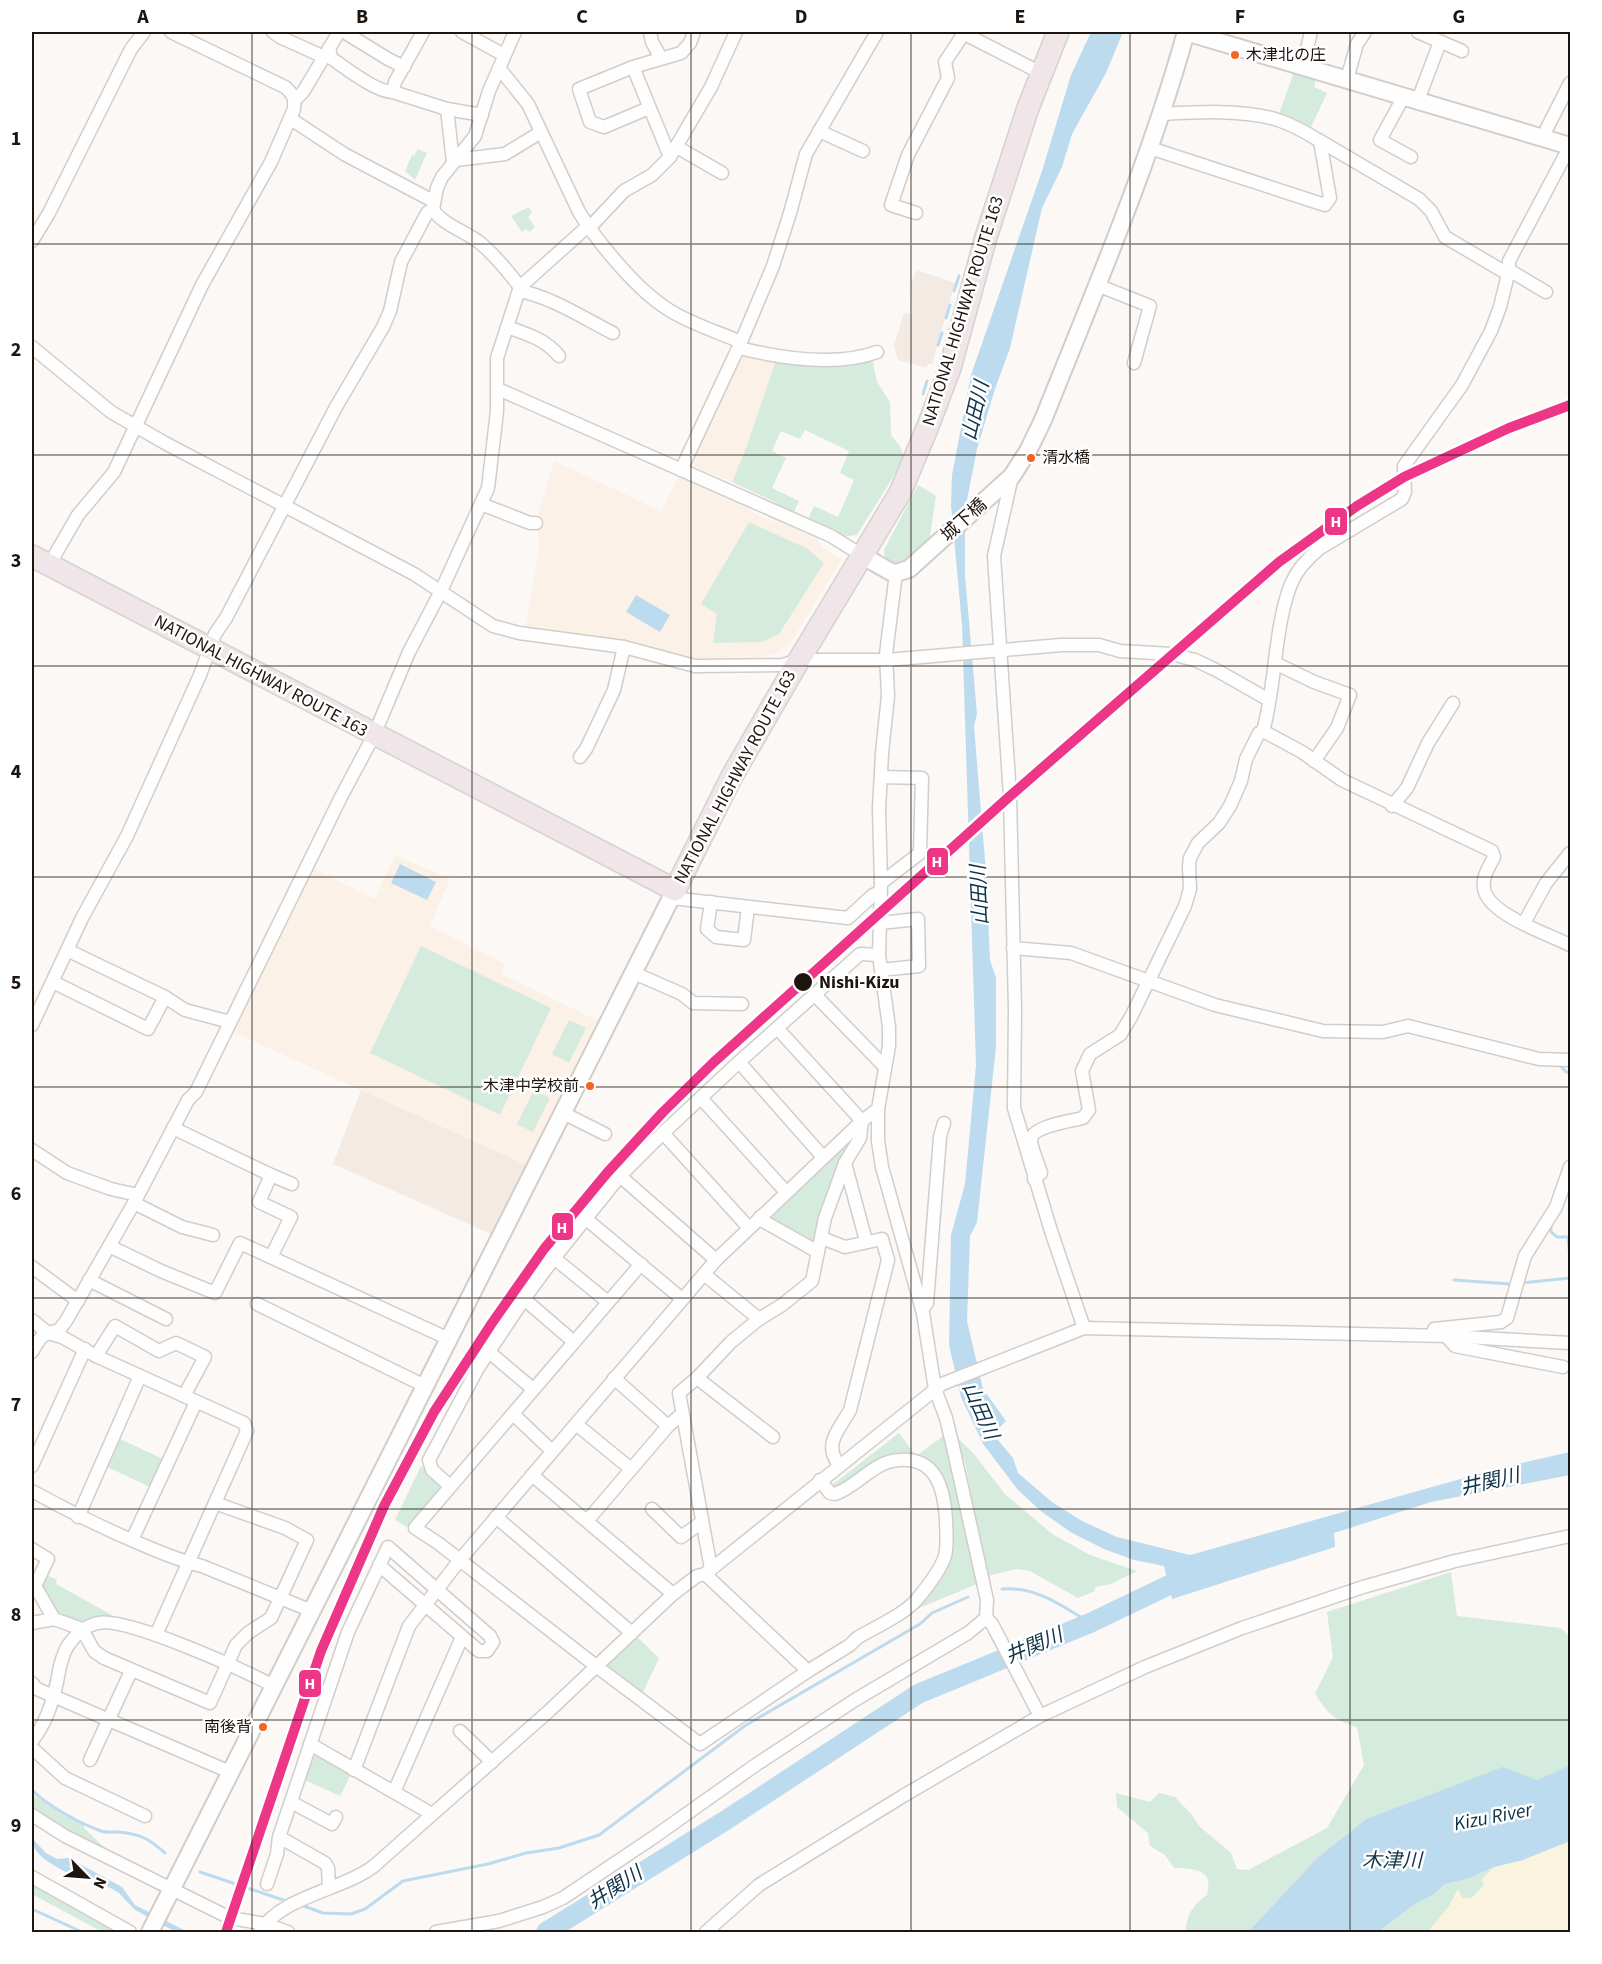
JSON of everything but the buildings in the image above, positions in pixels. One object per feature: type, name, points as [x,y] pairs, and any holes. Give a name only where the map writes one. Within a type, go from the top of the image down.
[{"type":"highway","name":"NATIONAL HIGHWAY ROUTE 163","points":[[40,560],[673,894],[732,776],[900,493],[950,368],[990,226],[1055,34]]},
{"type":"street","points":[[32,241],[49,213],[131,49],[144,32]]},
{"type":"street","points":[[171,32],[188,35],[285,87],[295,100]]},
{"type":"street","points":[[273,32],[280,38],[326,53],[388,92],[447,109],[482,115]]},
{"type":"street","points":[[40,560],[114,472],[202,285],[271,162],[291,119],[295,100],[303,92],[339,32]]},
{"type":"street","points":[[344,32],[378,54],[404,67]]},
{"type":"street","points":[[393,92],[395,82],[423,32]]},
{"type":"street","points":[[462,32],[504,55]]},
{"type":"street","points":[[32,1025],[82,918],[127,836],[218,628],[226,618],[336,407],[383,327],[390,311],[401,262],[433,205],[439,182],[472,142],[504,55],[515,32]]},
{"type":"street","points":[[650,32],[652,42],[661,58]]},
{"type":"street","points":[[649,108],[604,127],[590,122],[579,89],[633,67],[681,53],[690,43],[694,32]]},
{"type":"street","points":[[32,1352],[40,1337],[59,1330],[78,1301],[136,1199],[188,1100],[196,1092],[340,797],[374,735],[410,652],[481,504],[488,488],[497,411],[497,358],[519,289],[588,226],[592,225],[624,191],[652,176],[674,152],[711,87],[736,32]]},
{"type":"street","points":[[681,470],[740,345],[772,266],[790,213],[806,154],[877,32]]},
{"type":"street","points":[[916,213],[891,205],[908,155],[948,78],[945,62],[962,32],[1041,73]]},
{"type":"street","points":[[1034,1179],[1041,1173],[1031,1140],[1034,1134],[1047,1126],[1083,1118],[1089,1110],[1082,1071],[1090,1054],[1120,1035],[1131,1017],[1188,897],[1190,858],[1198,843],[1219,823],[1230,806],[1246,759],[1259,734],[1263,731],[1287,601],[1296,575],[1320,548],[1402,499],[1405,492],[1404,466],[1462,384],[1482,350],[1500,307],[1509,261],[1570,146],[1186,32]]},
{"type":"street","name":"城下橋","points":[[896,573],[909,569],[992,495],[1012,476],[1028,452],[1097,285],[1150,148],[1186,32]]},
{"type":"street","points":[[1303,66],[1311,32]]},
{"type":"street","points":[[1347,79],[1357,44],[1365,32]]},
{"type":"street","points":[[1418,32],[1462,51]]},
{"type":"street","points":[[1411,158],[1380,140],[1411,98],[1440,42]]},
{"type":"street","points":[[633,67],[649,108],[674,152],[722,173]]},
{"type":"street","points":[[499,68],[528,104],[562,179],[588,226],[648,295],[671,311],[740,345],[778,357],[833,359],[866,356],[877,352]]},
{"type":"street","points":[[1542,138],[1570,83]]},
{"type":"street","points":[[447,109],[455,161]]},
{"type":"street","points":[[1161,114],[1235,114],[1275,119],[1305,131],[1419,199],[1431,211],[1445,237],[1546,292]]},
{"type":"street","points":[[291,119],[344,154],[433,205],[440,217],[490,251],[502,263],[519,289],[564,308],[613,333]]},
{"type":"street","points":[[819,131],[863,151]]},
{"type":"street","points":[[455,161],[504,154],[541,132]]},
{"type":"street","points":[[1150,148],[1325,205],[1329,201],[1330,194],[1320,141]]},
{"type":"street","points":[[1097,285],[1150,306],[1134,363]]},
{"type":"street","points":[[507,327],[533,336],[551,346],[559,356]]},
{"type":"street","points":[[32,347],[111,412],[414,574],[493,626],[519,633],[624,647],[695,666],[783,665],[799,660],[887,660],[944,657],[1061,645],[1099,645],[1120,651],[1171,654],[1195,660],[1218,670],[1269,700]]},
{"type":"street","points":[[498,389],[831,536],[896,573],[887,660],[888,696],[879,809],[881,887],[879,955],[889,1027],[889,1046],[878,1109],[878,1141],[882,1167],[922,1310],[987,1600],[989,1621],[1039,1714]]},
{"type":"street","points":[[1012,476],[994,556],[995,650],[1010,796],[1015,1009],[1014,1108],[1034,1179],[1084,1328]]},
{"type":"street","points":[[481,504],[530,523],[536,523]]},
{"type":"street","points":[[580,757],[614,690],[624,647]]},
{"type":"street","points":[[1275,663],[1314,682],[1350,695],[1337,728],[1314,761]]},
{"type":"street","points":[[1392,806],[1407,788],[1428,743],[1453,703]]},
{"type":"street","points":[[1263,731],[1302,752],[1342,780],[1392,806],[1492,851],[1494,857],[1484,882],[1485,894],[1492,904],[1524,923],[1570,945]]},
{"type":"street","points":[[150,1932],[673,894],[711,902],[848,918],[920,853],[922,778],[881,777]]},
{"type":"street","points":[[1524,923],[1546,883],[1570,853]]},
{"type":"street","points":[[711,902],[707,929],[716,937],[744,940],[748,907]]},
{"type":"street","points":[[880,922],[918,919],[919,966],[881,970]]},
{"type":"street","points":[[1013,948],[1071,953],[1215,1005],[1323,1031],[1383,1032],[1408,1026],[1539,1059],[1570,1060]]},
{"type":"street","points":[[67,950],[165,997],[185,1010],[230,1022]]},
{"type":"street","points":[[450,1486],[432,1470],[429,1460],[478,1368],[524,1299],[585,1218],[620,1176],[663,1133],[813,994],[860,954],[879,955]]},
{"type":"street","points":[[634,973],[682,994],[693,1003],[742,1004]]},
{"type":"street","points":[[53,982],[148,1029],[165,997]]},
{"type":"street","points":[[813,994],[884,1066]]},
{"type":"street","points":[[777,1028],[861,1121],[860,1138],[845,1163],[825,1218],[812,1281],[731,1342],[698,1378],[679,1393],[702,1522],[708,1571],[808,1671]]},
{"type":"street","points":[[739,1062],[823,1157]]},
{"type":"street","points":[[702,1098],[786,1192]]},
{"type":"street","points":[[354,1770],[410,1626],[459,1560],[716,1260],[861,1121],[878,1109]]},
{"type":"street","points":[[563,1113],[605,1134]]},
{"type":"street","points":[[922,1310],[927,1303],[940,1137],[944,1123]]},
{"type":"street","points":[[173,1128],[292,1184]]},
{"type":"street","points":[[663,1133],[749,1228]]},
{"type":"street","points":[[32,1150],[67,1173],[136,1199],[182,1227],[213,1235]]},
{"type":"street","points":[[845,1163],[866,1241]]},
{"type":"street","points":[[1410,1335],[1423,1330],[1501,1322],[1507,1318],[1525,1256],[1556,1207],[1570,1167]]},
{"type":"street","points":[[271,1257],[291,1217],[259,1202],[272,1175]]},
{"type":"street","points":[[620,1176],[716,1260]]},
{"type":"street","points":[[760,1217],[763,1221],[818,1252]]},
{"type":"street","points":[[585,1218],[682,1299]]},
{"type":"street","points":[[822,1238],[845,1247],[882,1239],[888,1260],[850,1410],[837,1428],[833,1440],[833,1454],[839,1465]]},
{"type":"street","points":[[109,1246],[215,1293],[240,1243],[449,1339]]},
{"type":"street","points":[[554,1258],[608,1302]]},
{"type":"street","points":[[641,1264],[415,1528],[438,1543],[700,1744],[850,1645],[857,1638],[913,1605],[943,1561],[947,1539],[941,1488],[934,1474],[919,1463],[898,1460],[885,1463],[835,1494],[830,1492],[820,1480]]},
{"type":"street","points":[[32,1267],[78,1301]]},
{"type":"street","points":[[704,1274],[759,1319]]},
{"type":"street","points":[[90,1280],[166,1319]]},
{"type":"street","points":[[524,1299],[574,1341]]},
{"type":"street","points":[[257,1304],[425,1386]]},
{"type":"street","points":[[32,1320],[48,1333],[62,1337],[243,1423],[247,1431],[156,1635]]},
{"type":"street","points":[[32,1466],[91,1352],[115,1326],[159,1351],[176,1343],[205,1357],[132,1540]]},
{"type":"street","points":[[262,1929],[274,1915],[329,1887],[365,1873],[492,1762],[673,1594],[697,1576],[708,1571],[938,1387],[988,1364],[1084,1328],[1446,1336],[1570,1343]]},
{"type":"street","points":[[1446,1336],[1455,1346],[1563,1367]]},
{"type":"street","points":[[489,1352],[533,1389]]},
{"type":"street","points":[[78,1517],[140,1376]]},
{"type":"street","points":[[614,1378],[668,1426]]},
{"type":"street","points":[[698,1378],[773,1437]]},
{"type":"street","points":[[513,1414],[552,1451]]},
{"type":"street","points":[[587,1521],[668,1426],[681,1414]]},
{"type":"street","points":[[576,1424],[632,1469]]},
{"type":"street","points":[[532,1474],[673,1594]]},
{"type":"street","points":[[32,1491],[78,1517],[312,1611]]},
{"type":"street","points":[[32,1623],[54,1619],[81,1629],[94,1651],[104,1658],[210,1703],[236,1645],[248,1633],[271,1618],[307,1540],[285,1528],[215,1503]]},
{"type":"street","points":[[652,1509],[681,1537],[702,1522]]},
{"type":"street","points":[[496,1517],[632,1633]]},
{"type":"street","points":[[706,1932],[768,1879],[1039,1714],[1171,1655],[1313,1603],[1455,1561],[1570,1536]]},
{"type":"street","points":[[267,1884],[277,1854],[279,1837],[348,1632],[379,1565],[388,1547],[490,1636],[492,1645],[487,1651],[479,1651],[379,1565]]},
{"type":"street","points":[[32,1549],[48,1558],[33,1585],[54,1619]]},
{"type":"street","points":[[436,1932],[507,1918],[563,1898],[757,1764],[855,1700],[989,1621]]},
{"type":"street","points":[[32,1741],[47,1718],[63,1656],[81,1629],[100,1622],[156,1635],[229,1663],[274,1686]]},
{"type":"street","points":[[394,1792],[462,1637]]},
{"type":"street","points":[[90,1760],[131,1671]]},
{"type":"street","points":[[32,1683],[37,1689],[230,1772]]},
{"type":"street","points":[[460,1731],[492,1762]]},
{"type":"street","points":[[310,1744],[432,1814]]},
{"type":"street","points":[[32,1748],[65,1778],[145,1816]]},
{"type":"street","points":[[291,1802],[332,1824],[336,1817]]},
{"type":"street","points":[[32,1815],[65,1836],[170,1892],[262,1929],[288,1932]]},
{"type":"street","points":[[279,1837],[325,1863],[328,1868],[329,1887]]},
{"type":"street","points":[[32,1877],[130,1932]]},
{"type":"shaded area","points":[[917,270],[955,283],[932,364],[928,364],[927,368],[898,360],[894,346],[904,313],[912,315],[911,282]]},
{"type":"shaded area","points":[[745,353],[776,360],[732,482],[695,467],[690,462],[740,356]]},
{"type":"shaded area","points":[[554,461],[661,511],[679,476],[748,507],[750,511],[774,522],[778,521],[816,538],[823,548],[841,559],[840,562],[790,644],[774,654],[762,657],[693,658],[603,639],[603,637],[525,629],[538,556],[538,514]]},
{"type":"shaded area","points":[[395,855],[450,879],[430,926],[505,964],[501,974],[599,1021],[527,1165],[231,1031],[310,867],[375,899]]},
{"type":"shaded area","points":[[361,1090],[527,1165],[491,1234],[333,1164]]},
{"type":"green space","points":[[1294,72],[1316,78],[1314,87],[1327,93],[1311,127],[1279,114]]},
{"type":"green space","points":[[418,149],[427,153],[415,180],[405,171],[412,155],[414,156]]},
{"type":"green space","points":[[529,207],[532,213],[528,217],[535,227],[530,232],[526,229],[522,232],[511,216]]},
{"type":"green space","points":[[872,358],[877,382],[890,402],[891,435],[901,448],[904,457],[857,535],[840,537],[807,521],[814,506],[838,517],[854,480],[840,473],[849,451],[805,430],[800,439],[781,431],[772,451],[786,458],[772,488],[799,501],[793,514],[777,506],[775,502],[732,482],[776,360]]},
{"type":"green space","points":[[918,485],[936,496],[929,542],[904,563],[896,563],[885,558],[884,550]]},
{"type":"green space","points":[[749,522],[806,548],[824,563],[779,634],[761,642],[713,643],[717,614],[701,604]]},
{"type":"green space","points":[[421,946],[551,1008],[500,1115],[370,1053]]},
{"type":"green space","points":[[569,1020],[586,1028],[569,1063],[552,1054]]},
{"type":"green space","points":[[534,1090],[550,1098],[533,1132],[517,1124]]},
{"type":"green space","points":[[854,1136],[818,1216],[817,1238],[810,1242],[771,1222],[771,1216]]},
{"type":"green space","points":[[899,1433],[916,1456],[946,1434],[977,1584],[917,1609],[926,1597],[953,1538],[949,1491],[938,1471],[918,1457],[896,1454],[882,1458],[836,1488],[832,1485]]},
{"type":"green space","points":[[955,1435],[973,1453],[1005,1494],[1052,1534],[1090,1555],[1137,1571],[1111,1584],[1095,1587],[1095,1591],[1078,1598],[1030,1571],[1016,1569],[984,1577],[966,1466]]},
{"type":"green space","points":[[118,1438],[163,1459],[150,1487],[105,1466]]},
{"type":"green space","points":[[421,1466],[441,1484],[440,1489],[407,1527],[395,1520]]},
{"type":"green space","points":[[1451,1572],[1457,1616],[1561,1628],[1570,1637],[1570,1765],[1537,1780],[1503,1768],[1366,1819],[1317,1858],[1248,1932],[1186,1932],[1191,1911],[1207,1895],[1206,1877],[1199,1871],[1174,1868],[1165,1855],[1150,1846],[1148,1833],[1117,1807],[1116,1793],[1150,1802],[1159,1793],[1175,1797],[1199,1826],[1231,1853],[1237,1869],[1248,1870],[1327,1828],[1364,1765],[1357,1727],[1332,1715],[1315,1694],[1333,1657],[1327,1612]]},
{"type":"green space","points":[[45,1574],[57,1580],[56,1584],[112,1615],[110,1618],[80,1623],[58,1612],[43,1589]]},
{"type":"green space","points":[[636,1636],[659,1658],[643,1692],[608,1666],[608,1662]]},
{"type":"green space","points":[[317,1754],[351,1774],[340,1796],[305,1780],[311,1758]]},
{"type":"green space","points":[[32,1794],[60,1813],[84,1825],[84,1828],[108,1851],[59,1825],[32,1807]]},
{"type":"green space","points":[[1494,1867],[1482,1879],[1484,1885],[1472,1898],[1462,1898],[1458,1890],[1449,1906],[1428,1932],[1378,1932],[1415,1904],[1433,1895],[1445,1884],[1468,1879]]},
{"type":"green space","points":[[32,1883],[120,1932],[102,1932],[32,1894]]},
{"type":"sand","points":[[1570,1841],[1570,1932],[1428,1932],[1449,1906],[1458,1889],[1462,1898],[1472,1898],[1484,1885],[1482,1880],[1494,1867],[1523,1860]]},
{"type":"water","name":"山田川","points":[[1091,32],[1123,32],[1106,73],[1072,134],[1062,167],[1042,208],[1010,348],[977,449],[965,510],[965,575],[977,714],[974,726],[986,873],[990,960],[996,978],[996,1047],[977,1222],[970,1236],[967,1321],[983,1389],[1006,1421],[993,1434],[1013,1458],[1018,1473],[1052,1502],[1082,1521],[1117,1537],[1190,1555],[1496,1469],[1570,1452],[1570,1475],[1431,1502],[1334,1533],[1335,1547],[1172,1599],[1164,1566],[1134,1560],[1104,1549],[1072,1533],[1042,1512],[1018,1490],[983,1444],[961,1397],[949,1345],[951,1235],[965,1184],[976,1065],[962,625],[951,505],[952,475],[971,375],[1042,171],[1071,75]]},
{"type":"water","points":[[636,595],[670,615],[660,632],[626,612]]},
{"type":"water","points":[[400,864],[436,882],[427,900],[391,883]]},
{"type":"water","name":"木津川","points":[[1570,1765],[1570,1841],[1523,1860],[1494,1867],[1468,1879],[1445,1884],[1433,1895],[1415,1904],[1378,1932],[1248,1932],[1317,1858],[1366,1819],[1503,1767],[1537,1780]]},
{"type":"water","points":[[32,1838],[46,1853],[57,1859],[69,1858],[122,1887],[135,1905],[188,1932],[176,1932],[135,1910],[119,1893],[71,1865],[69,1867],[74,1871],[67,1873],[39,1855]]},
{"type":"waterway","points":[[954,291],[959,276]]},
{"type":"waterway","points":[[946,318],[950,305]]},
{"type":"waterway","points":[[938,345],[942,333]]},
{"type":"waterway","points":[[923,394],[927,381]]},
{"type":"waterway","points":[[1559,1064],[1566,1072],[1570,1072]]},
{"type":"waterway","points":[[1551,1224],[1551,1232],[1557,1237],[1568,1237],[1570,1257]]},
{"type":"waterway","points":[[1522,1283],[1570,1278]]},
{"type":"waterway","points":[[1454,1280],[1510,1284]]},
{"type":"waterway","name":"井関川","points":[[546,1932],[723,1822],[918,1694],[1090,1623],[1192,1574]]},
{"type":"waterway","points":[[1002,1589],[1026,1591],[1048,1598],[1090,1623]]},
{"type":"waterway","points":[[301,1905],[323,1913],[351,1914],[365,1909],[403,1881],[488,1864],[526,1853],[559,1848],[599,1835],[746,1725],[920,1624],[932,1613],[968,1597]]},
{"type":"waterway","points":[[32,1790],[55,1808],[84,1824],[103,1832],[139,1836],[165,1853]]},
{"type":"waterway","points":[[200,1872],[289,1902]]},
{"type":"waterway","points":[[32,1909],[82,1932]]},
{"type":"transit line","name":"H","points":[[226,1932],[321,1651],[384,1506],[434,1412],[492,1323],[544,1249],[607,1173],[663,1112],[714,1062],[1010,796],[1279,562],[1357,506],[1404,477],[1509,428],[1570,405]]},
{"type":"place","name":"木津北の庄","points":[[1235,55]]},
{"type":"place","name":"清水橋","points":[[1031,458]]},
{"type":"place","name":"Nishi-Kizu","points":[[803,982]]},
{"type":"place","name":"木津中学校前","points":[[590,1086]]},
{"type":"place","name":"南後背","points":[[263,1727]]},
{"type":"water label","name":"Kizu River","points":[[1493,1817]]}]
